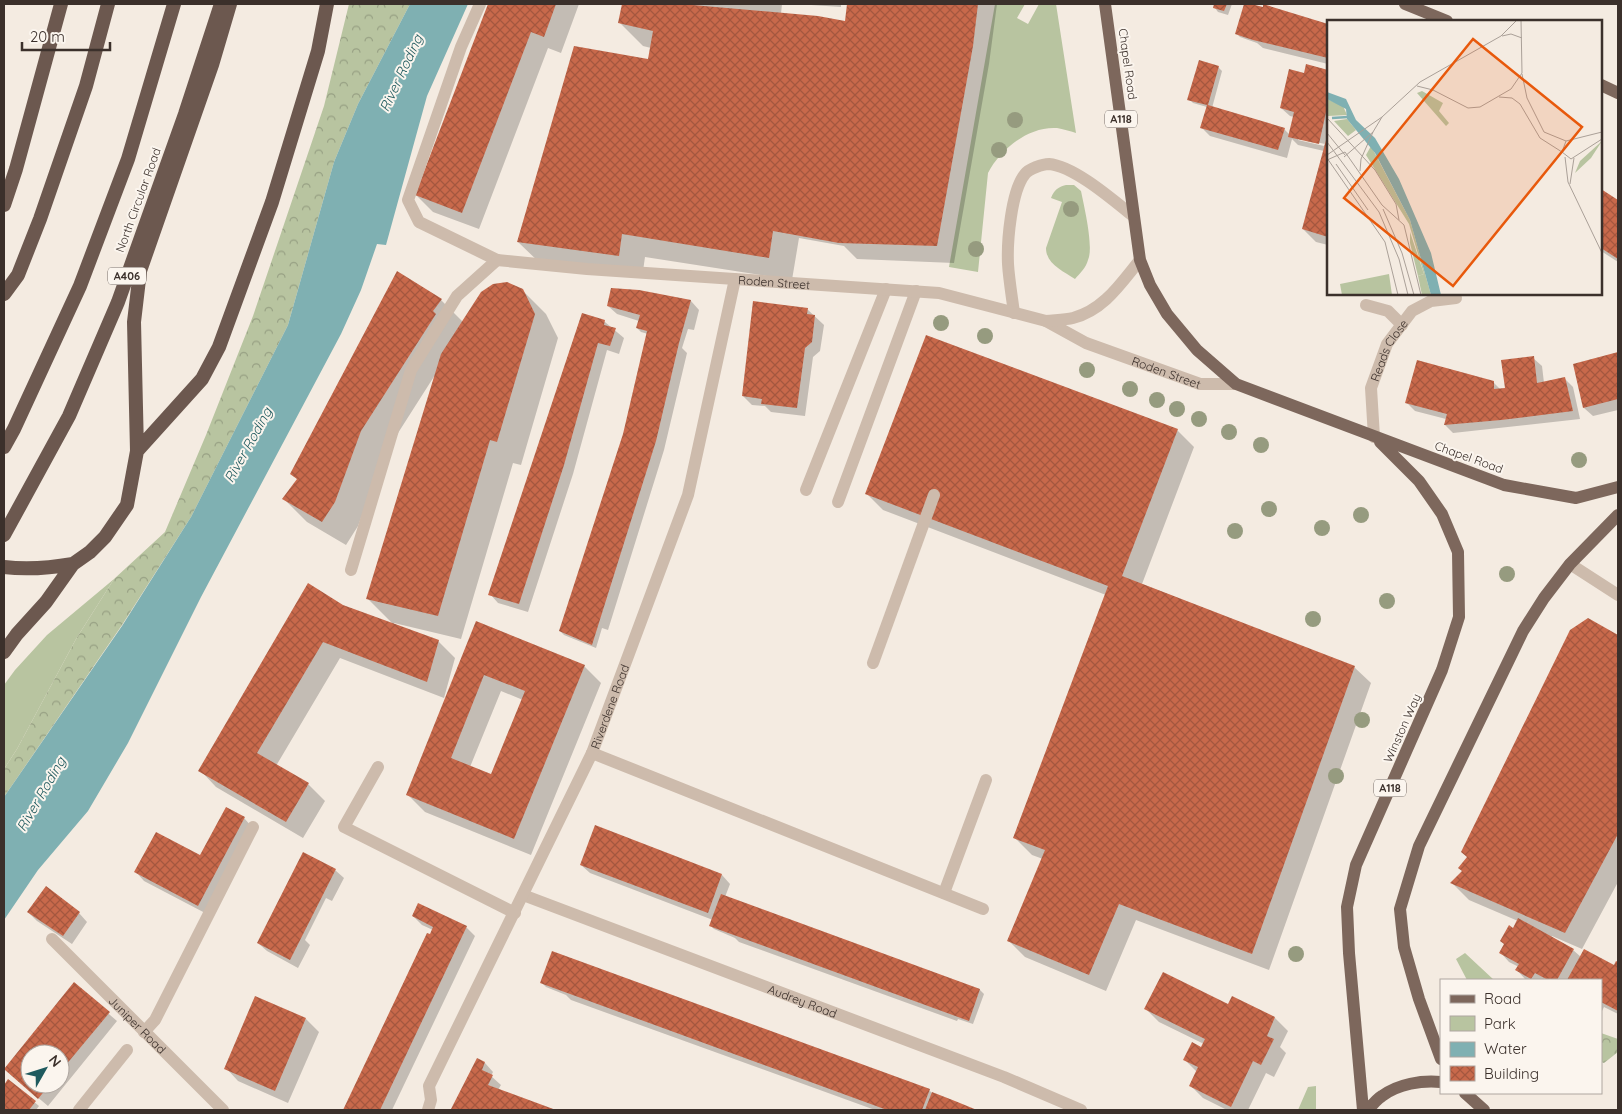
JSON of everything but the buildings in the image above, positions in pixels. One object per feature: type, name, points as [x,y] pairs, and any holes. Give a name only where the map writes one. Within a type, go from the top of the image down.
[{"type":"highway","points":[[4,205],[16,169],[61,4]]},
{"type":"highway","points":[[4,294],[18,275],[40,219],[86,86],[108,4]]},
{"type":"highway","name":"North Circular Road","points":[[4,447],[80,286],[128,159],[174,4]]},
{"type":"highway","name":"North Circular Road","points":[[4,535],[69,416],[118,302],[221,4]]},
{"type":"highway","name":"A406","points":[[4,652],[17,634],[46,602],[74,564],[90,552],[105,536],[127,505],[138,450],[134,322],[140,272],[212,65],[230,4]]},
{"type":"highway","points":[[138,450],[202,380],[219,347],[275,193],[318,51],[327,4]]},
{"type":"highway","points":[[4,567],[22,569],[47,568],[74,564]]},
{"type":"main road","name":"Chapel Road","points":[[1106,4],[1133,216]]},
{"type":"main road","points":[[1405,4],[1445,20]]},
{"type":"main road","points":[[1602,85],[1618,93]]},
{"type":"main road","name":"A118","points":[[1133,216],[1140,260],[1150,285],[1167,314],[1197,350],[1236,384],[1374,436]]},
{"type":"main road","name":"Chapel Road","points":[[1374,436],[1504,485],[1523,489],[1576,498],[1618,487]]},
{"type":"main road","name":"Winston Way","points":[[1363,1110],[1349,953],[1347,907],[1356,865],[1442,670],[1459,617],[1458,552],[1442,514],[1419,481],[1374,436]]},
{"type":"main road","points":[[1440,1056],[1419,999],[1404,947],[1400,908],[1419,846],[1523,631],[1544,598],[1570,564],[1618,515]]},
{"type":"main road","points":[[1368,1110],[1381,1096],[1395,1088],[1422,1082],[1440,1082]]},
{"type":"main road","points":[[1466,1094],[1484,1110]]},
{"type":"street","points":[[351,570],[411,370],[457,296],[497,260],[419,222],[408,200],[461,47],[480,4]]},
{"type":"street","points":[[1014,314],[1008,263],[1011,216],[1015,194],[1025,174],[1037,167],[1049,164],[1066,169],[1086,180],[1133,216]]},
{"type":"street","name":"Roden Street","points":[[497,260],[587,269],[939,293],[1046,321],[1086,343],[1200,384],[1236,384]]},
{"type":"street","name":"Roden Street","points":[[1046,321],[1074,317],[1100,306],[1140,260]]},
{"type":"street","name":"Riverdene Road","points":[[428,1110],[431,1100],[429,1086],[592,753],[688,495],[735,279]]},
{"type":"street","points":[[806,490],[886,289]]},
{"type":"street","points":[[838,502],[916,291]]},
{"type":"street","name":"Reads Close","points":[[1374,436],[1371,388],[1387,344],[1412,311],[1431,301],[1456,298]]},
{"type":"street","points":[[1366,305],[1388,311],[1402,325]]},
{"type":"street","points":[[873,663],[934,495]]},
{"type":"street","points":[[1570,564],[1618,595]]},
{"type":"street","points":[[592,753],[983,909]]},
{"type":"street","points":[[378,768],[344,827],[515,913]]},
{"type":"street","points":[[944,893],[986,780]]},
{"type":"street","points":[[144,1032],[155,1020],[253,827]]},
{"type":"street","name":"Audrey Road","points":[[522,895],[1004,1078],[1081,1110]]},
{"type":"street","name":"Juniper Road","points":[[52,939],[223,1110]]},
{"type":"street","points":[[79,1110],[127,1050]]},
{"type":"green space","points":[[349,4],[410,4],[358,104],[334,162],[288,325],[191,517],[122,625],[4,797],[4,769],[17,749],[76,639],[114,579],[165,532],[253,316],[324,106]]},
{"type":"green space","points":[[995,4],[1025,4],[1017,18],[1028,24],[1039,4],[1056,4],[1076,133],[1057,128],[1046,128],[1036,131],[1016,141],[993,164],[988,173],[978,272],[949,267]]},
{"type":"green space","points":[[1066,185],[1074,185],[1081,191],[1090,246],[1087,263],[1075,279],[1052,263],[1046,248],[1062,202],[1051,198],[1057,189]]},
{"type":"green space","points":[[114,579],[76,639],[17,749],[4,769],[4,685],[47,635]]},
{"type":"green space","points":[[1465,953],[1493,979],[1466,979],[1456,959]]},
{"type":"green space","points":[[1602,1033],[1618,1039],[1618,1052],[1604,1063],[1602,1062]]},
{"type":"green space","points":[[1316,1086],[1316,1110],[1298,1110],[1308,1087]]},
{"type":"water","name":"River Roding","points":[[410,4],[468,4],[427,96],[386,245],[377,244],[361,290],[341,334],[201,597],[128,743],[88,811],[38,870],[4,920],[4,797],[122,626],[191,517],[288,325],[334,162],[358,104]]}]
